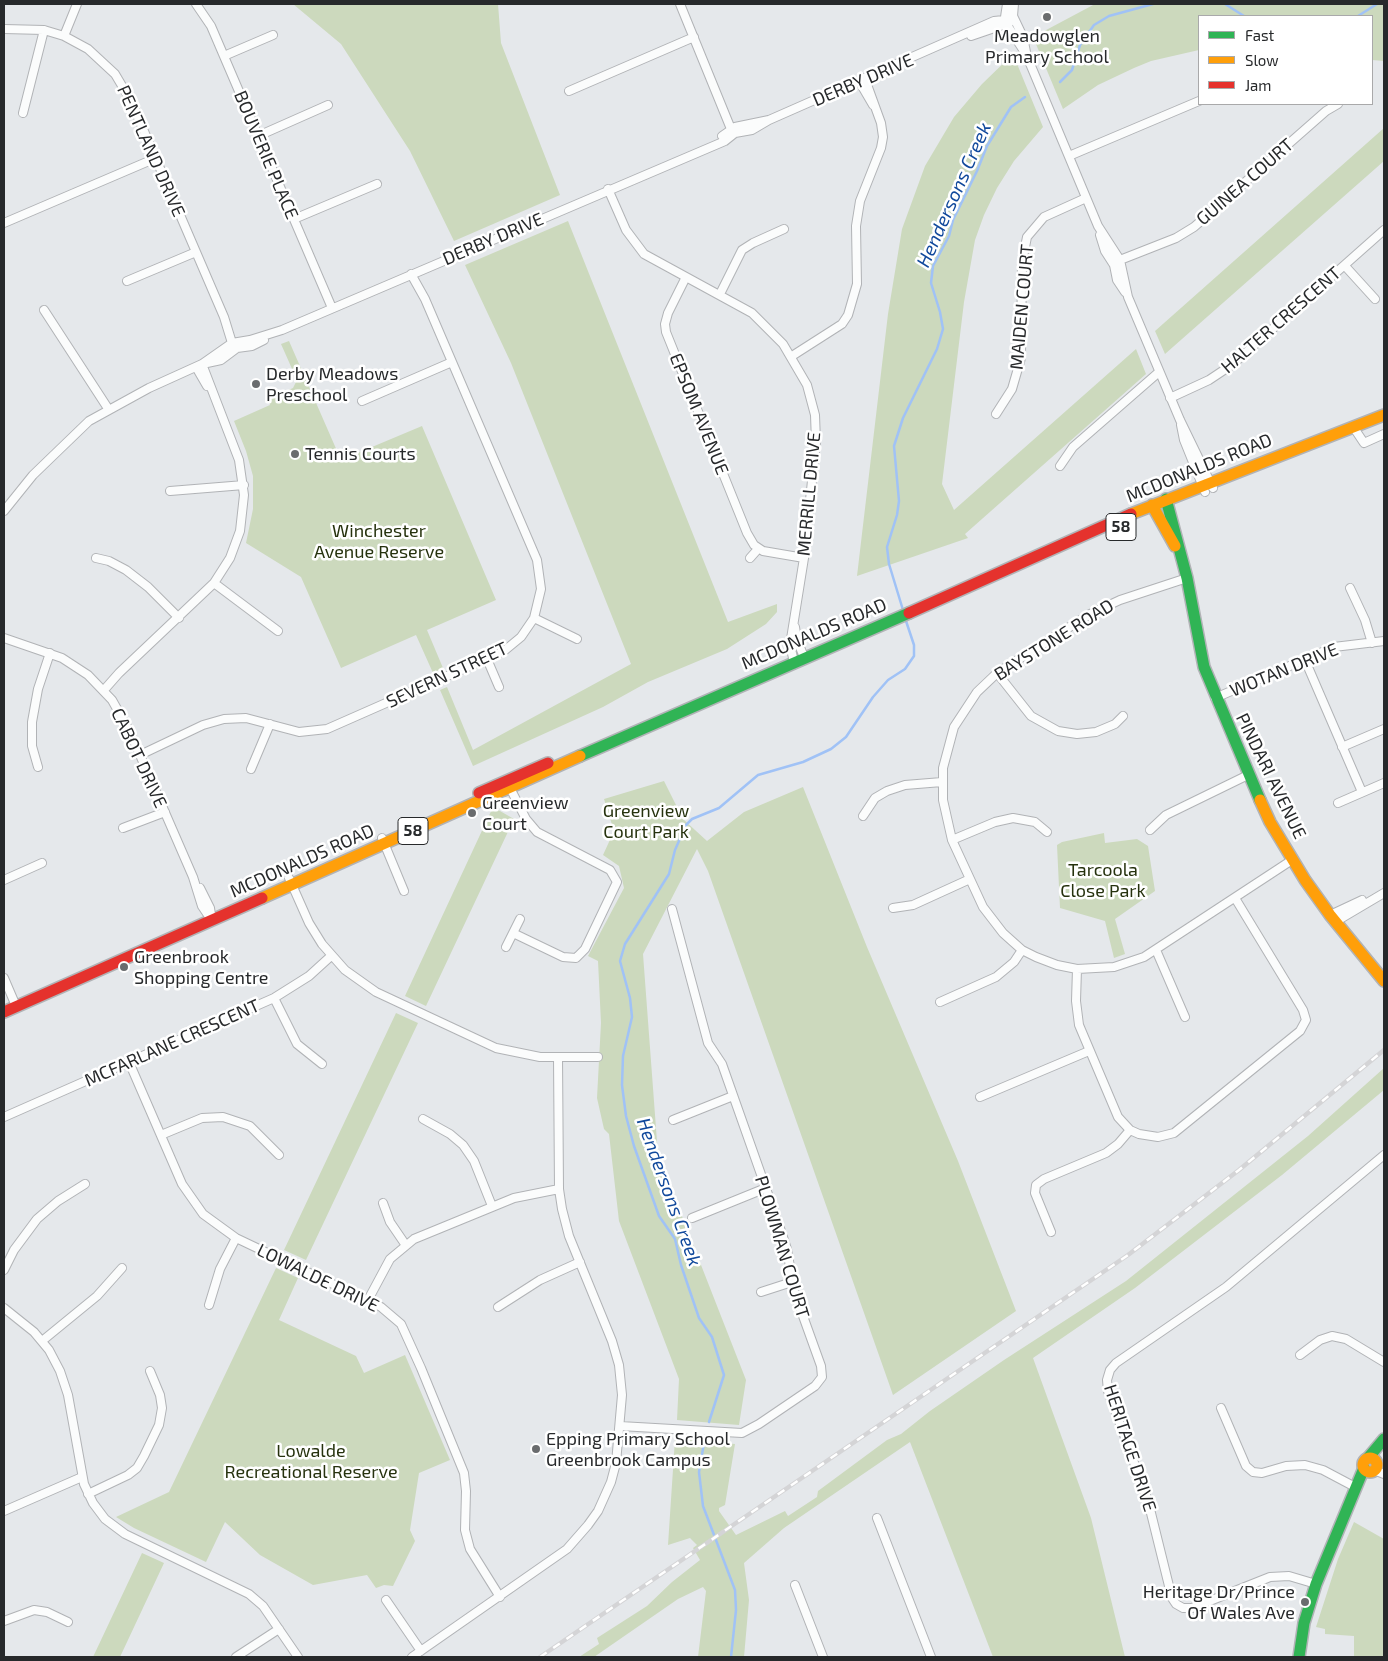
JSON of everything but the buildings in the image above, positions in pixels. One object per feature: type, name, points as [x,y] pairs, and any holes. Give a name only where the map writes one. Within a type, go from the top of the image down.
[{"type":"main road","name":"MCDONALDS ROAD","points":[[4,1012],[11,1003],[799,659],[1167,503],[1384,415]]},
{"type":"main road","name":"PINDARI AVENUE","points":[[1167,503],[1187,578],[1200,652],[1215,698],[1248,775],[1292,860],[1332,918],[1384,981]]},
{"type":"main road","name":"PINDARI AVENUE","points":[[1154,509],[1182,559]]},
{"type":"main road","points":[[1298,1657],[1304,1623],[1316,1584],[1339,1524],[1357,1488],[1375,1467],[1384,1440]]},
{"type":"street","points":[[64,36],[77,4]]},
{"type":"street","name":"BOUVERIE PLACE","points":[[196,4],[206,15],[332,308]]},
{"type":"street","points":[[680,4],[734,130]]},
{"type":"street","points":[[1007,4],[1009,21],[1023,37],[1026,54],[1098,226],[1103,246],[1119,263],[1117,280],[1128,297],[1180,420],[1184,440],[1208,487]]},
{"type":"street","points":[[1009,21],[1014,4]]},
{"type":"street","name":"DERBY DRIVE","points":[[4,510],[33,474],[69,440],[109,410],[149,388],[199,365],[235,344],[282,330],[704,148],[734,130],[769,120],[957,40],[1009,21]]},
{"type":"street","name":"PENTLAND DRIVE","points":[[4,29],[44,30],[64,36],[88,49],[114,74],[131,101],[235,344]]},
{"type":"street","points":[[23,113],[44,30]]},
{"type":"street","points":[[224,56],[272,35]]},
{"type":"street","points":[[569,91],[694,37]]},
{"type":"street","points":[[792,356],[842,324],[850,310],[858,277],[856,226],[860,201],[882,143],[881,123],[862,80]]},
{"type":"street","points":[[1069,156],[1198,101]]},
{"type":"street","points":[[258,136],[328,105]]},
{"type":"street","name":"GUINEA COURT","points":[[1119,263],[1176,238],[1204,219],[1326,111],[1336,105]]},
{"type":"street","points":[[4,223],[156,158]]},
{"type":"street","points":[[294,219],[377,184]]},
{"type":"street","name":"MERRILL DRIVE","points":[[608,189],[626,230],[638,248],[652,260],[720,294],[757,317],[774,332],[792,356],[807,385],[816,428],[815,460],[804,558],[790,645],[799,659]]},
{"type":"street","name":"MAIDEN COURT","points":[[996,414],[1008,398],[1020,363],[1023,252],[1027,236],[1044,216],[1086,198]]},
{"type":"street","points":[[720,294],[742,250],[752,243],[784,229]]},
{"type":"street","name":"HALTER CRESCENT","points":[[1170,398],[1209,380],[1233,364],[1384,230]]},
{"type":"street","points":[[127,281],[196,252]]},
{"type":"street","points":[[1345,266],[1375,300]]},
{"type":"street","name":"SEVERN STREET","points":[[139,753],[203,725],[224,719],[246,718],[299,732],[327,729],[487,660],[516,642],[534,618],[541,589],[537,560],[413,273]]},
{"type":"street","name":"EPSOM AVENUE","points":[[686,277],[666,319],[666,332],[747,533],[758,549]]},
{"type":"street","points":[[44,310],[109,410]]},
{"type":"street","points":[[362,401],[452,362]]},
{"type":"street","points":[[102,689],[214,583],[230,558],[240,532],[244,485],[236,450],[199,365]]},
{"type":"street","points":[[1060,466],[1073,447],[1160,372]]},
{"type":"street","points":[[1354,428],[1364,443],[1384,434]]},
{"type":"street","points":[[170,491],[244,485]]},
{"type":"street","points":[[750,558],[758,549],[771,554],[804,558]]},
{"type":"street","points":[[96,558],[109,561],[126,570],[179,618]]},
{"type":"street","name":"BAYSTONE ROAD","points":[[1187,578],[1100,608],[998,673],[977,692],[960,715],[949,740],[942,782],[945,816],[952,840],[994,924],[1022,950],[1047,962],[1077,969],[1102,970],[1125,965],[1156,950],[1292,860]]},
{"type":"street","points":[[214,583],[278,631]]},
{"type":"street","points":[[1350,588],[1365,620],[1372,643]]},
{"type":"street","points":[[534,618],[577,639]]},
{"type":"street","name":"CABOT DRIVE","points":[[4,638],[50,653],[78,668],[102,689],[124,718],[210,916]]},
{"type":"street","name":"WOTAN DRIVE","points":[[1215,698],[1334,648],[1384,642]]},
{"type":"street","points":[[38,767],[32,746],[34,708],[50,653]]},
{"type":"street","points":[[487,660],[499,687]]},
{"type":"street","points":[[1305,660],[1362,792]]},
{"type":"street","points":[[998,673],[1031,716],[1058,731],[1077,734],[1096,732],[1115,724],[1123,716]]},
{"type":"street","points":[[251,769],[270,724]]},
{"type":"street","points":[[1342,747],[1384,729]]},
{"type":"street","points":[[1150,830],[1166,815],[1248,775]]},
{"type":"street","points":[[863,816],[875,798],[887,791],[905,785],[942,782]]},
{"type":"street","points":[[1338,803],[1384,783]]},
{"type":"street","points":[[511,786],[522,813],[537,832],[610,870],[617,882],[585,949],[576,958],[563,957],[513,933]]},
{"type":"street","points":[[123,828],[165,812]]},
{"type":"street","points":[[952,840],[995,822],[1012,818],[1035,822],[1047,832]]},
{"type":"street","points":[[383,841],[404,891]]},
{"type":"street","points":[[4,880],[42,863]]},
{"type":"street","points":[[893,908],[913,905],[970,879]]},
{"type":"street","points":[[290,882],[309,923],[331,956],[354,978],[376,992],[482,1042],[527,1055],[598,1057]]},
{"type":"street","points":[[1332,918],[1352,904],[1384,893]]},
{"type":"street","points":[[1077,969],[1077,1014],[1088,1051],[1113,1109],[1123,1124],[1130,1130],[1148,1136],[1158,1137],[1180,1130],[1300,1031],[1305,1024],[1306,1018],[1303,1010],[1235,898]]},
{"type":"street","name":"PLOWMAN COURT","points":[[620,1426],[742,1433],[759,1424],[821,1380],[822,1370],[792,1282],[787,1249],[719,1057],[708,1043],[672,909]]},
{"type":"street","points":[[506,947],[520,919]]},
{"type":"street","points":[[940,1002],[996,977],[1014,962],[1022,950]]},
{"type":"street","points":[[1156,950],[1185,1017]]},
{"type":"street","name":"MCFARLANE CRESCENT","points":[[4,1117],[274,998],[303,980],[331,956]]},
{"type":"street","points":[[4,978],[11,1003]]},
{"type":"street","points":[[274,998],[297,1044],[322,1064]]},
{"type":"street","points":[[980,1097],[1088,1051]]},
{"type":"street","points":[[412,1657],[561,1555],[588,1526],[611,1482],[616,1463],[620,1426],[621,1387],[616,1354],[564,1222],[559,1189],[558,1057]]},
{"type":"street","name":"LOWALDE DRIVE","points":[[128,1062],[182,1184],[196,1206],[212,1222],[236,1238],[388,1311],[405,1331],[464,1473],[466,1491],[465,1530],[470,1549],[500,1597]]},
{"type":"street","points":[[673,1120],[733,1096]]},
{"type":"street","points":[[161,1135],[202,1118],[223,1117],[250,1126],[279,1155]]},
{"type":"street","points":[[423,1119],[450,1134],[469,1152],[492,1206]]},
{"type":"street","points":[[1051,1232],[1035,1194],[1036,1185],[1044,1179],[1111,1150],[1130,1130]]},
{"type":"street","name":"HERITAGE DRIVE","points":[[1316,1584],[1289,1576],[1270,1577],[1192,1608],[1183,1608],[1176,1604],[1172,1598],[1148,1501],[1108,1391],[1107,1380],[1110,1370],[1116,1362],[1226,1287],[1384,1155]]},
{"type":"street","points":[[4,1270],[14,1250],[37,1219],[58,1201],[85,1184]]},
{"type":"street","points":[[692,1218],[766,1188]]},
{"type":"street","points":[[368,1300],[384,1267],[405,1244],[424,1234],[524,1194],[559,1189]]},
{"type":"street","points":[[383,1203],[390,1222],[405,1244]]},
{"type":"street","points":[[209,1305],[220,1270],[236,1238]]},
{"type":"street","points":[[498,1307],[540,1280],[580,1262]]},
{"type":"street","points":[[42,1341],[97,1296],[122,1268]]},
{"type":"street","points":[[761,1292],[792,1282]]},
{"type":"street","points":[[4,1308],[25,1323],[42,1341],[57,1366],[68,1395],[82,1477],[88,1494],[98,1511],[112,1526],[242,1590],[263,1606],[298,1657]]},
{"type":"street","points":[[1300,1355],[1320,1340],[1332,1336],[1346,1339],[1384,1362]]},
{"type":"street","points":[[88,1494],[128,1476],[137,1468],[144,1456],[159,1425],[162,1408],[160,1395],[150,1371]]},
{"type":"street","points":[[1221,1408],[1246,1466],[1253,1472],[1262,1472],[1286,1466],[1305,1465],[1323,1470],[1357,1488]]},
{"type":"street","points":[[4,1510],[82,1477]]},
{"type":"street","points":[[877,1518],[931,1657]]},
{"type":"street","points":[[795,1585],[823,1657]]},
{"type":"street","points":[[386,1600],[421,1651]]},
{"type":"street","points":[[4,1621],[34,1610],[47,1612],[68,1622]]},
{"type":"street","points":[[236,1657],[279,1629]]},
{"type":"green space","points":[[293,4],[498,4],[501,43],[560,195],[454,241],[410,151],[341,44]]},
{"type":"green space","points":[[1095,4],[1384,4],[1384,61],[1373,60],[1373,15],[1198,15],[1198,50],[1151,61],[1134,68],[1098,85],[1063,109],[1033,37]]},
{"type":"green space","points":[[1013,54],[1043,127],[1014,161],[997,188],[975,240],[964,302],[942,484],[954,510],[1136,349],[1146,374],[965,534],[968,538],[857,576],[888,314],[902,229],[925,166],[954,117],[982,84]]},
{"type":"green space","points":[[1384,128],[1384,161],[1165,354],[1155,331]]},
{"type":"green space","points":[[568,221],[728,622],[777,604],[777,612],[766,624],[727,649],[648,682],[603,707],[473,766],[440,690],[447,687],[473,750],[631,664],[511,363],[465,265]]},
{"type":"green space","name":"Winchester Avenue Reserve","points":[[289,341],[341,460],[422,426],[496,600],[427,630],[443,668],[433,673],[416,635],[341,668],[301,577],[246,543],[253,509],[253,476],[246,451],[234,421],[270,405],[268,399],[293,388],[297,380],[281,344]]},
{"type":"green space","name":"Greenview Court Park","points":[[664,781],[683,819],[707,841],[744,812],[803,787],[867,947],[958,1161],[1016,1311],[893,1395],[708,871],[697,849],[643,954],[658,1155],[746,1380],[739,1425],[677,1420],[679,1379],[619,1221],[609,1134],[604,1129],[597,1098],[601,1023],[598,961],[588,956],[624,888],[619,866],[603,855],[614,831],[604,799]]},
{"type":"green space","points":[[493,807],[514,819],[426,1006],[405,996]]},
{"type":"green space","name":"Tarcoola Close Park","points":[[1104,833],[1105,843],[1137,839],[1148,846],[1155,891],[1115,919],[1125,954],[1114,958],[1105,921],[1060,908],[1057,845],[1062,842]]},
{"type":"green space","points":[[396,1013],[418,1023],[306,1260],[284,1250]]},
{"type":"green space","points":[[1384,1068],[1384,1090],[1282,1175],[1135,1288],[1033,1358],[1091,1518],[1125,1657],[993,1657],[910,1442],[784,1528],[744,1563],[749,1600],[744,1657],[698,1657],[706,1591],[703,1587],[678,1599],[594,1657],[579,1657],[599,1644],[597,1638],[647,1606],[672,1582],[700,1560],[693,1548],[697,1545],[690,1538],[668,1545],[675,1439],[735,1444],[725,1505],[719,1508],[719,1511],[736,1535],[785,1511],[788,1516],[817,1497],[818,1491],[887,1440],[901,1434],[930,1411],[1004,1360],[1126,1281],[1308,1136]]},
{"type":"green space","name":"Lowalde Recreational Reserve","points":[[276,1268],[298,1278],[279,1320],[356,1356],[364,1373],[405,1355],[450,1460],[419,1473],[410,1530],[415,1541],[393,1586],[384,1585],[376,1588],[367,1575],[313,1585],[260,1555],[225,1522],[206,1562],[134,1528],[116,1517],[169,1492]]},
{"type":"green space","points":[[1354,1522],[1384,1539],[1384,1657],[1354,1657],[1354,1636],[1325,1634],[1325,1629],[1316,1627],[1338,1559]]},
{"type":"green space","points":[[142,1553],[164,1563],[120,1657],[93,1657]]},
{"type":"waterway","name":"Hendersons Creek","points":[[1060,82],[1072,70],[1080,45],[1094,25],[1109,16],[1153,4]]},
{"type":"waterway","name":"Hendersons Creek","points":[[1225,4],[1242,15]]},
{"type":"waterway","name":"Hendersons Creek","points":[[1360,15],[1377,4]]},
{"type":"waterway","name":"Hendersons Creek","points":[[903,610],[889,564],[887,547],[897,515],[899,501],[894,446],[903,418],[937,349],[943,329],[931,283],[933,266],[949,236],[953,220],[987,146],[1011,107],[1025,97]]},
{"type":"waterway","name":"Hendersons Creek","points":[[709,1422],[724,1375],[712,1337],[699,1318],[681,1265],[675,1239],[659,1216],[634,1146],[626,1116],[622,1085],[623,1056],[632,1017],[630,998],[620,961],[625,944],[669,874],[675,850],[686,825],[692,819],[719,808],[758,775],[803,762],[831,749],[846,737],[873,697],[888,680],[905,669],[914,656],[914,645],[905,618]]},
{"type":"waterway","name":"Hendersons Creek","points":[[704,1443],[699,1472],[703,1506],[735,1590],[736,1610],[731,1657]]},
{"type":"railway","points":[[540,1657],[1128,1255],[1239,1170],[1384,1050]]},
{"type":"traffic: fast","points":[[1166,499],[1187,578],[1204,667],[1260,800]]},
{"type":"traffic: fast","points":[[580,756],[909,613]]},
{"type":"traffic: fast","points":[[1368,1458],[1384,1439]]},
{"type":"traffic: fast","points":[[1299,1657],[1304,1623],[1316,1584],[1364,1468]]},
{"type":"traffic: slow","points":[[1131,514],[1384,415]]},
{"type":"traffic: slow","points":[[1152,505],[1175,546]]},
{"type":"traffic: slow","points":[[262,898],[580,756]]},
{"type":"traffic: slow","points":[[1260,800],[1270,822],[1305,880],[1330,915],[1384,981]]},
{"type":"traffic: slow","points":[[1370,1458],[1375,1460],[1377,1465],[1375,1470],[1370,1472],[1365,1470],[1363,1465],[1365,1460],[1370,1458]]},
{"type":"traffic: jam","points":[[909,613],[1131,514]]},
{"type":"traffic: jam","points":[[479,793],[548,763]]},
{"type":"traffic: jam","points":[[4,1012],[262,898]]},
{"type":"place","name":"Meadowglen Primary School","points":[[1047,17]]},
{"type":"place","name":"Derby Meadows Preschool","points":[[256,384]]},
{"type":"place","name":"Tennis Courts","points":[[295,454]]},
{"type":"place","name":"Greenview Court","points":[[472,813]]},
{"type":"place","name":"Greenbrook Shopping Centre","points":[[124,967]]},
{"type":"place","name":"Epping Primary School Greenbrook Campus","points":[[536,1449]]},
{"type":"place","name":"Heritage Dr/Prince Of Wales Ave","points":[[1305,1602]]}]
